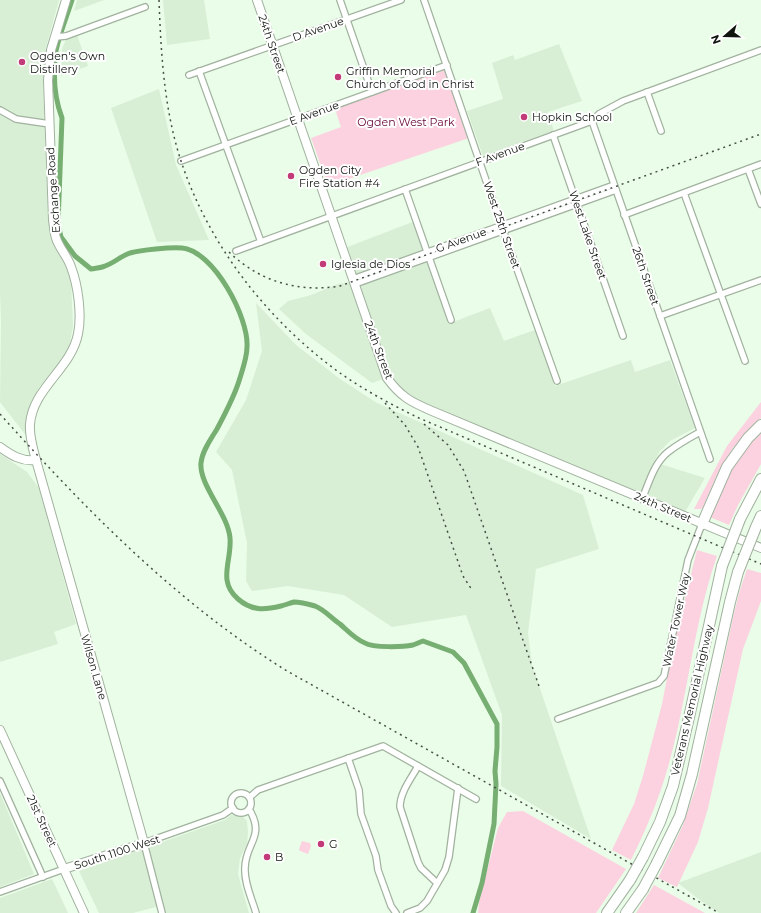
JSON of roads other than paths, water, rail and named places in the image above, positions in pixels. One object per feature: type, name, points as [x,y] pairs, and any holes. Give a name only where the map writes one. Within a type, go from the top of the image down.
[{"type":"highway","points":[[702,524],[727,467],[748,438],[761,425]]},
{"type":"highway","name":"Veterans Memorial Highway","points":[[607,913],[630,880],[643,856],[660,822],[673,786],[722,566],[740,519],[761,479]]},
{"type":"highway","name":"Veterans Memorial Highway","points":[[626,913],[643,889],[680,816],[692,774],[708,697],[738,572],[761,516]]},
{"type":"main road","name":"Exchange Road","points":[[36,460],[30,425],[34,406],[43,390],[73,350],[80,321],[75,280],[71,267],[56,238],[53,220],[48,80],[51,50],[66,0]]},
{"type":"main road","name":"24th Street","points":[[257,0],[387,378],[397,391],[405,398],[432,411],[761,548]]},
{"type":"main road","points":[[0,447],[20,459],[29,461],[36,460]]},
{"type":"main road","name":"Wilson Lane","points":[[36,460],[144,844]]},
{"type":"main road","name":"21st Street","points":[[0,730],[84,913]]},
{"type":"main road","name":"South 1100 West","points":[[64,870],[144,844]]},
{"type":"street","points":[[340,0],[372,92]]},
{"type":"street","name":"D Avenue","points":[[189,75],[401,0]]},
{"type":"street","name":"West 25th Street","points":[[424,0],[481,162],[502,228],[558,381]]},
{"type":"street","points":[[56,36],[66,36],[145,7]]},
{"type":"street","name":"F Avenue","points":[[236,251],[592,121],[599,114],[622,101],[761,50]]},
{"type":"street","name":"E Avenue","points":[[181,161],[447,66]]},
{"type":"street","points":[[199,71],[261,242]]},
{"type":"street","points":[[647,92],[661,131]]},
{"type":"street","points":[[0,110],[16,119],[50,124]]},
{"type":"street","name":"26th Street","points":[[592,121],[710,459]]},
{"type":"street","name":"West Lake Street","points":[[553,135],[622,336]]},
{"type":"street","points":[[624,215],[761,164]]},
{"type":"street","points":[[748,169],[761,204]]},
{"type":"street","name":"G Avenue","points":[[354,282],[615,187]]},
{"type":"street","points":[[405,189],[451,320]]},
{"type":"street","points":[[684,193],[745,361]]},
{"type":"street","points":[[660,316],[761,280]]},
{"type":"street","points":[[642,499],[657,464],[667,452],[700,432]]},
{"type":"street","name":"Water Tower Way","points":[[558,719],[658,683],[664,676],[688,560],[702,524]]},
{"type":"street","points":[[250,797],[258,790],[383,746],[476,799]]},
{"type":"street","points":[[348,758],[359,790],[361,814],[376,856],[378,870],[391,906],[396,913]]},
{"type":"street","points":[[418,766],[402,794],[400,807],[418,862],[421,868],[437,884]]},
{"type":"street","points":[[0,781],[43,877]]},
{"type":"street","points":[[407,913],[424,905],[445,870],[449,857],[458,788]]},
{"type":"street","points":[[242,792],[250,797],[251,802],[249,809],[242,813],[233,808],[231,800],[236,794],[242,792]]},
{"type":"street","name":"South 1100 West","points":[[144,844],[223,815],[233,808]]},
{"type":"street","points":[[249,809],[254,817],[255,835],[253,843],[246,856],[245,875],[256,913]]},
{"type":"street","name":"Wilson Lane","points":[[144,844],[162,913]]},
{"type":"street","name":"South 1100 West","points":[[0,892],[64,870]]},
{"type":"waterway","points":[[72,0],[57,45],[55,68],[57,102],[62,118],[58,224],[61,237],[75,256],[91,269],[103,267],[127,254],[141,251],[163,248],[182,248],[194,252],[206,261],[217,273],[236,304],[246,335],[247,351],[239,381],[232,399],[205,450],[201,463],[204,481],[228,529],[230,546],[227,578],[228,585],[238,599],[253,608],[264,609],[283,606],[294,602],[312,605],[325,612],[352,635],[369,645],[388,647],[402,646],[413,645],[423,641],[453,652],[464,663],[497,724],[494,824],[482,883],[473,913]]},
{"type":"railway","points":[[159,0],[162,61],[167,101],[175,141],[193,192],[208,223],[225,252],[265,305],[289,330],[340,373],[388,403],[419,418],[761,564]]},
{"type":"railway","points":[[229,252],[253,271],[280,282],[309,288],[340,286],[761,134]]},
{"type":"railway","points":[[385,403],[405,425],[418,447],[463,576],[472,590]]},
{"type":"railway","points":[[0,414],[66,485],[134,553],[208,616],[247,644],[287,671],[719,913]]},
{"type":"railway","points":[[424,424],[448,445],[464,471],[540,689]]},
{"type":"place","name":"Ogden's Own Distillery","points":[[22,62]]},
{"type":"place","name":"Griffin Memorial Church of God in Christ","points":[[338,77]]},
{"type":"place","name":"Hopkin School","points":[[524,117]]},
{"type":"place","name":"Ogden City Fire Station #4","points":[[291,176]]},
{"type":"place","name":"Iglesia de Dios","points":[[323,264]]},
{"type":"place","name":"G","points":[[321,844]]},
{"type":"place","name":"B","points":[[267,857]]},
{"type":"park label","name":"Ogden West Park","points":[[406,122]]}]
